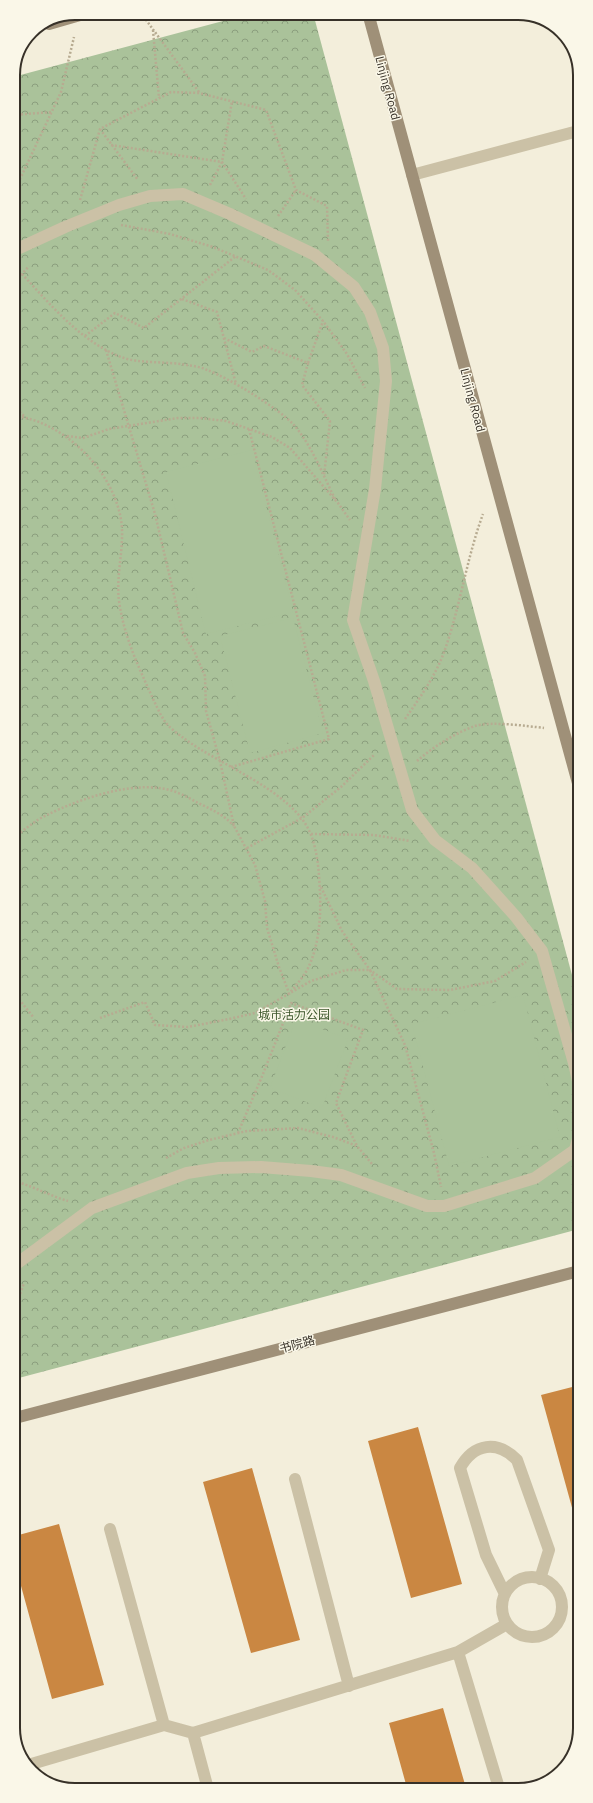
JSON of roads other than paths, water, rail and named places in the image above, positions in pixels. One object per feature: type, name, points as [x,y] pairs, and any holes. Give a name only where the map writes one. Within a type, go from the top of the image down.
[{"type":"street","name":"Linjing Road","points":[[370,20],[573,765]]},
{"type":"street","points":[[412,175],[573,132]]},
{"type":"street","points":[[20,248],[73,224],[119,206],[150,196],[183,194],[315,255],[354,287],[370,312],[383,348],[386,381],[380,423],[375,489],[353,620],[374,681],[412,810],[435,840],[472,868],[516,917],[542,951],[573,1060]]},
{"type":"street","points":[[20,1261],[92,1208],[187,1173],[219,1168],[261,1167],[341,1176],[428,1206],[444,1206],[535,1178],[573,1151]]},
{"type":"street","name":"书院路","points":[[20,1417],[573,1273]]},
{"type":"street","points":[[505,1594],[486,1555],[460,1468],[464,1460],[478,1449],[487,1447],[498,1448],[509,1452],[517,1460],[549,1550],[540,1578]]},
{"type":"street","points":[[295,1478],[349,1686]]},
{"type":"street","points":[[110,1529],[164,1725]]},
{"type":"street","points":[[529,1577],[540,1578],[549,1583],[557,1591],[561,1600],[562,1610],[559,1620],[553,1629],[544,1635],[534,1637],[524,1636],[514,1632],[507,1624],[503,1615],[502,1604],[505,1594],[511,1586],[520,1580],[529,1577]]},
{"type":"street","points":[[33,1763],[164,1725],[193,1733],[458,1652],[507,1624]]},
{"type":"street","points":[[458,1652],[497,1783]]},
{"type":"street","points":[[193,1733],[206,1783]]},
{"type":"park label","name":"城市活力公园","points":[[294,1014]]}]
